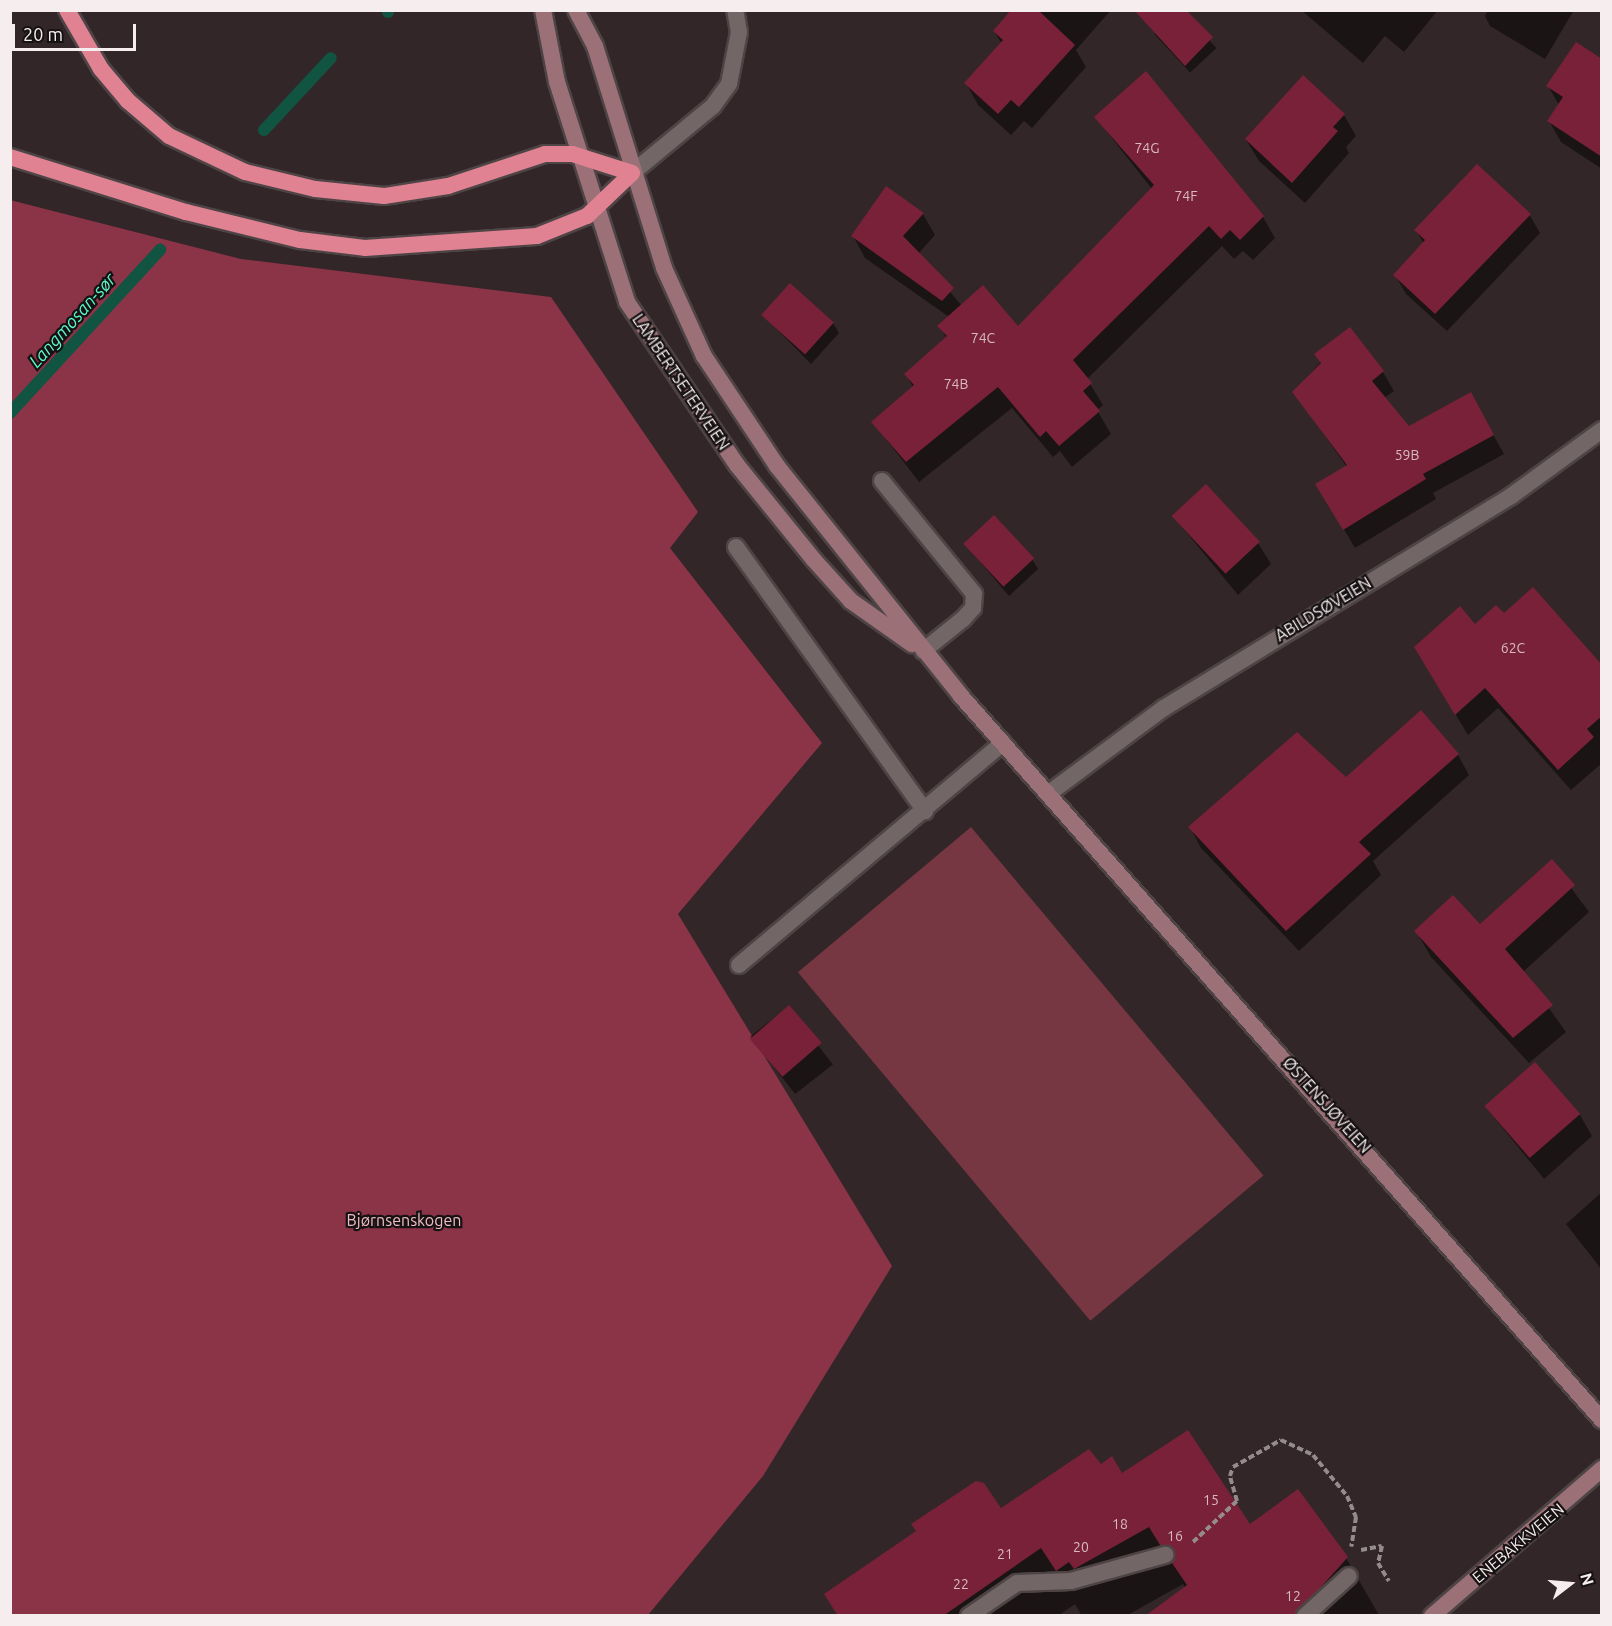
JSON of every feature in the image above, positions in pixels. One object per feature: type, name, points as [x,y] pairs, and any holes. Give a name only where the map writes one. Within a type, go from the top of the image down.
[{"type":"highway","points":[[10,157],[186,212],[300,240],[366,248],[499,243],[537,236],[596,209],[632,173],[579,156],[545,154],[448,186],[384,196],[315,189],[245,172],[169,136],[128,101],[101,69],[67,10]]},
{"type":"main road","name":"LAMBERTSETERVEIEN","points":[[543,10],[579,156],[627,302],[744,474],[851,601],[923,651]]},
{"type":"main road","name":"LAMBERTSETERVEIEN","points":[[576,10],[595,46],[632,173],[664,268],[735,408],[871,577],[923,651],[1048,794]]},
{"type":"main road","name":"ØSTENSJØVEIEN","points":[[1048,794],[1602,1420]]},
{"type":"main road","name":"ENEBAKKVEIEN","points":[[1432,1616],[1602,1469]]},
{"type":"street","points":[[632,173],[713,106],[729,84],[739,32],[735,10]]},
{"type":"street","name":"ABILDSØVEIEN","points":[[1048,794],[1164,708],[1511,496],[1602,430]]},
{"type":"street","points":[[882,480],[974,594],[973,608],[963,619],[923,651]]},
{"type":"street","points":[[736,547],[925,811]]},
{"type":"street","points":[[739,965],[925,811],[1003,743]]},
{"type":"street","points":[[969,1616],[1017,1583],[1071,1581],[1164,1555]]},
{"type":"street","points":[[1305,1616],[1349,1576]]},
{"type":"path","points":[[1164,1555],[1171,1558],[1232,1509],[1237,1501],[1230,1476],[1233,1467],[1281,1440],[1297,1444],[1331,1474],[1356,1517],[1350,1550],[1362,1549]]},
{"type":"shaded area","points":[[971,827],[1263,1176],[1090,1321],[798,972]]},
{"type":"green space","name":"Bjørnsenskogen","points":[[10,200],[241,259],[551,297],[698,512],[670,548],[822,743],[678,914],[892,1266],[763,1476],[648,1615],[11,1615]]},
{"type":"building","points":[[1011,10],[1038,10],[1075,45],[1019,107],[1011,100],[998,114],[964,83],[1003,40],[993,31]]},
{"type":"building","points":[[1134,10],[1186,10],[1213,37],[1185,66]]},
{"type":"building","points":[[1576,42],[1602,59],[1602,157],[1547,121],[1563,97],[1546,86]]},
{"type":"building","points":[[1146,71],[1264,216],[1240,240],[1230,230],[1221,239],[1209,226],[1073,360],[1092,383],[1083,391],[1100,411],[1059,446],[1046,431],[1040,437],[998,387],[906,462],[871,422],[914,385],[904,374],[947,336],[937,326],[983,285],[1018,326],[1154,185],[1094,117]]},
{"type":"building","points":[[1303,75],[1345,114],[1333,127],[1338,131],[1292,183],[1245,139]]},
{"type":"building","points":[[1477,164],[1531,214],[1435,314],[1393,275],[1425,240],[1414,230]]},
{"type":"building","points":[[886,186],[924,213],[903,236],[954,288],[942,301],[851,236]]},
{"type":"building","points":[[790,283],[834,322],[805,354],[761,315]]},
{"type":"building","points":[[1350,327],[1384,371],[1372,381],[1409,426],[1471,392],[1494,435],[1423,474],[1426,479],[1343,530],[1315,484],[1347,465],[1292,392],[1321,363],[1314,354]]},
{"type":"building","points":[[1206,484],[1260,542],[1226,574],[1172,516]]},
{"type":"building","points":[[994,515],[1034,558],[1004,587],[963,544]]},
{"type":"building","points":[[1533,587],[1602,665],[1602,716],[1587,729],[1594,737],[1558,770],[1485,688],[1455,715],[1414,647],[1460,606],[1475,624],[1496,605],[1504,613]]},
{"type":"building","points":[[1421,710],[1459,754],[1359,842],[1371,854],[1286,931],[1188,827],[1297,732],[1346,777]]},
{"type":"building","points":[[1552,859],[1575,885],[1505,949],[1553,1005],[1513,1038],[1414,931],[1453,895],[1480,924]]},
{"type":"building","points":[[789,1005],[822,1043],[783,1077],[750,1039]]},
{"type":"building","points":[[1535,1062],[1580,1114],[1530,1158],[1484,1106]]},
{"type":"building","points":[[1188,1430],[1250,1524],[1298,1489],[1348,1557],[1295,1616],[1145,1616],[1187,1585],[1172,1563],[1173,1548],[1160,1545],[1149,1527],[1074,1569],[1069,1562],[1056,1571],[1041,1548],[943,1616],[838,1616],[824,1594],[916,1531],[911,1524],[976,1481],[984,1483],[1001,1508],[1089,1449],[1101,1464],[1112,1456],[1122,1473]]},
{"type":"waterway","name":"Langmosan-sør","points":[[264,130],[331,58]]},
{"type":"waterway","name":"Langmosan-sør","points":[[10,413],[160,250]]}]
